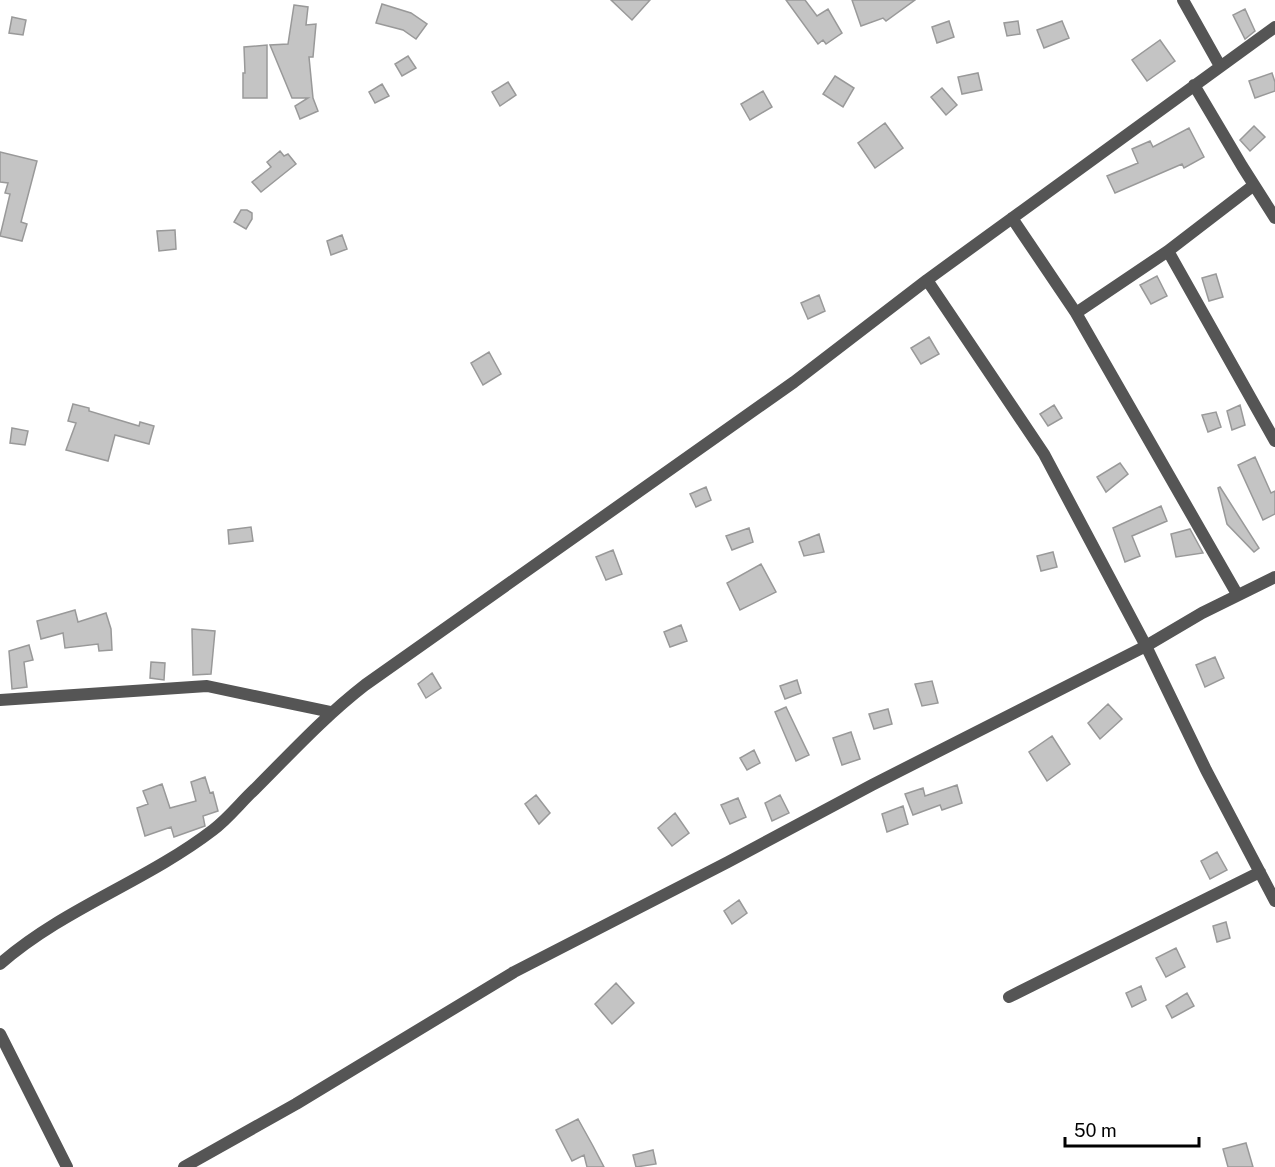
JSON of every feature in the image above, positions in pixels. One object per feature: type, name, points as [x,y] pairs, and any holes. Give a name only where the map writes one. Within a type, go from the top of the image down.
[{"type":"street","points":[[1183,0],[1220,66]]},
{"type":"street","points":[[0,964],[26,942],[61,920],[172,860],[215,829],[330,712],[364,685],[794,382],[927,279],[1275,27]]},
{"type":"street","points":[[1194,85],[1275,218]]},
{"type":"street","points":[[1076,313],[1168,251],[1254,185]]},
{"type":"street","points":[[1012,218],[1076,313],[1238,594]]},
{"type":"street","points":[[1168,251],[1275,441]]},
{"type":"street","points":[[927,279],[1044,454],[1146,646],[1275,902]]},
{"type":"street","points":[[184,1167],[296,1104],[514,972],[872,785],[1146,646],[1238,594],[1275,577]]},
{"type":"street","points":[[0,700],[207,686],[330,712]]},
{"type":"street","points":[[1009,997],[1260,872]]},
{"type":"street","points":[[0,1034],[67,1167]]},
{"type":"building","points":[[611,0],[650,0],[632,20]]},
{"type":"building","points":[[786,0],[805,0],[817,16],[828,9],[842,33],[826,44],[823,40],[818,44]]},
{"type":"building","points":[[852,0],[915,0],[886,21],[883,18],[861,26]]},
{"type":"building","points":[[382,4],[411,13],[427,24],[416,39],[403,30],[376,23]]},
{"type":"building","points":[[294,5],[308,7],[306,25],[316,24],[313,57],[309,57],[313,98],[318,111],[300,119],[295,106],[308,98],[292,98],[270,45],[288,44]]},
{"type":"building","points":[[1245,9],[1255,31],[1245,39],[1233,15]]},
{"type":"building","points":[[12,17],[26,20],[23,35],[9,33]]},
{"type":"building","points":[[949,21],[954,37],[937,43],[932,27]]},
{"type":"building","points":[[1018,21],[1020,34],[1007,36],[1004,23]]},
{"type":"building","points":[[1062,21],[1069,38],[1044,48],[1037,30]]},
{"type":"building","points":[[1160,40],[1175,61],[1147,81],[1132,60]]},
{"type":"building","points":[[267,45],[267,98],[243,98],[244,47]]},
{"type":"building","points":[[408,56],[416,68],[402,76],[395,64]]},
{"type":"building","points":[[978,73],[982,90],[962,94],[958,77]]},
{"type":"building","points":[[1272,73],[1275,91],[1255,98],[1249,81]]},
{"type":"building","points":[[835,76],[854,88],[843,107],[823,94]]},
{"type":"building","points":[[508,82],[516,95],[500,106],[492,92]]},
{"type":"building","points":[[382,84],[389,96],[375,103],[369,92]]},
{"type":"building","points":[[942,88],[957,105],[946,115],[931,97]]},
{"type":"building","points":[[763,91],[772,107],[750,120],[741,104]]},
{"type":"building","points":[[885,123],[903,148],[875,168],[858,143]]},
{"type":"building","points":[[1254,126],[1265,137],[1250,151],[1240,140]]},
{"type":"building","points":[[1189,128],[1204,157],[1184,168],[1182,164],[1115,193],[1107,176],[1138,163],[1132,149],[1150,141],[1153,147]]},
{"type":"building","points":[[280,151],[284,156],[288,154],[296,164],[261,192],[252,182],[271,167],[267,162]]},
{"type":"building","points":[[0,152],[37,161],[21,222],[27,224],[22,241],[0,236],[10,194],[5,193],[8,183],[0,182]]},
{"type":"building","points":[[241,210],[252,213],[252,219],[246,229],[234,222]]},
{"type":"building","points":[[175,230],[176,249],[159,251],[157,231]]},
{"type":"building","points":[[342,235],[347,249],[331,255],[327,241]]},
{"type":"building","points":[[1216,274],[1223,297],[1209,301],[1202,278]]},
{"type":"building","points":[[1157,276],[1167,296],[1151,304],[1140,285]]},
{"type":"building","points":[[819,295],[825,311],[808,319],[801,303]]},
{"type":"building","points":[[929,337],[939,354],[921,364],[911,348]]},
{"type":"building","points":[[489,352],[501,374],[483,385],[471,363]]},
{"type":"building","points":[[73,404],[139,426],[140,422],[154,426],[149,444],[115,435],[108,461],[66,450],[76,423],[68,421]]},
{"type":"building","points":[[1054,405],[1062,418],[1048,426],[1040,414]]},
{"type":"building","points":[[1240,405],[1245,425],[1232,430],[1227,411]]},
{"type":"building","points":[[1216,412],[1221,427],[1208,432],[1202,415]]},
{"type":"building","points":[[12,428],[28,431],[25,445],[10,443]]},
{"type":"building","points":[[1255,457],[1271,493],[1275,491],[1275,514],[1263,520],[1238,465]]},
{"type":"building","points":[[1120,463],[1128,474],[1106,492],[1097,477]]},
{"type":"building","points":[[706,487],[711,500],[696,507],[690,494]]},
{"type":"building","points":[[1220,487],[1259,548],[1254,552],[1227,524],[1218,488]]},
{"type":"building","points":[[1161,506],[1167,521],[1132,536],[1140,556],[1125,562],[1113,528]]},
{"type":"building","points":[[251,527],[253,541],[229,544],[228,530]]},
{"type":"building","points":[[749,528],[753,542],[732,550],[726,536]]},
{"type":"building","points":[[1190,529],[1203,553],[1176,557],[1171,534]]},
{"type":"building","points":[[819,534],[824,552],[804,556],[799,542]]},
{"type":"building","points":[[613,550],[622,574],[606,580],[596,557]]},
{"type":"building","points":[[1053,552],[1057,567],[1041,571],[1037,556]]},
{"type":"building","points":[[761,564],[776,592],[740,610],[727,583]]},
{"type":"building","points":[[75,610],[78,622],[106,613],[111,629],[112,650],[99,651],[98,644],[65,648],[63,633],[41,639],[37,621]]},
{"type":"building","points":[[681,625],[687,641],[670,647],[664,632]]},
{"type":"building","points":[[192,629],[215,631],[211,674],[193,675]]},
{"type":"building","points":[[29,645],[33,660],[24,662],[27,687],[12,689],[9,651]]},
{"type":"building","points":[[1215,657],[1224,678],[1205,687],[1196,665]]},
{"type":"building","points":[[151,662],[165,663],[164,680],[150,678]]},
{"type":"building","points":[[432,673],[441,688],[426,698],[418,684]]},
{"type":"building","points":[[797,680],[801,693],[785,699],[780,686]]},
{"type":"building","points":[[932,681],[938,703],[922,706],[915,684]]},
{"type":"building","points":[[1108,704],[1122,719],[1100,739],[1088,723]]},
{"type":"building","points":[[786,707],[809,755],[796,761],[775,712]]},
{"type":"building","points":[[888,709],[892,724],[874,729],[869,714]]},
{"type":"building","points":[[851,732],[860,759],[842,765],[833,738]]},
{"type":"building","points":[[1052,736],[1070,764],[1047,781],[1029,752]]},
{"type":"building","points":[[754,750],[760,763],[747,770],[740,758]]},
{"type":"building","points":[[205,777],[210,793],[213,792],[218,811],[203,816],[205,826],[174,837],[171,827],[145,836],[137,808],[148,804],[143,791],[162,784],[170,808],[196,801],[191,782]]},
{"type":"building","points":[[957,785],[962,803],[942,810],[940,805],[913,815],[905,794],[923,788],[925,796]]},
{"type":"building","points":[[536,795],[550,813],[539,824],[525,804]]},
{"type":"building","points":[[780,795],[789,813],[772,821],[765,803]]},
{"type":"building","points":[[738,798],[746,817],[730,824],[721,805]]},
{"type":"building","points":[[903,806],[908,824],[887,832],[882,814]]},
{"type":"building","points":[[675,813],[689,833],[672,846],[658,828]]},
{"type":"building","points":[[1217,852],[1227,870],[1210,879],[1201,861]]},
{"type":"building","points":[[739,900],[747,913],[732,924],[724,911]]},
{"type":"building","points":[[1226,922],[1230,938],[1217,942],[1213,926]]},
{"type":"building","points":[[1176,948],[1185,967],[1166,977],[1156,958]]},
{"type":"building","points":[[616,983],[634,1003],[612,1024],[595,1004]]},
{"type":"building","points":[[1141,986],[1146,1000],[1132,1007],[1126,993]]},
{"type":"building","points":[[1187,993],[1194,1006],[1172,1018],[1166,1006]]},
{"type":"building","points":[[578,1119],[604,1167],[587,1167],[584,1155],[572,1161],[556,1130]]},
{"type":"building","points":[[1246,1143],[1253,1167],[1228,1167],[1223,1149]]},
{"type":"building","points":[[653,1150],[656,1164],[636,1167],[633,1155]]}]
